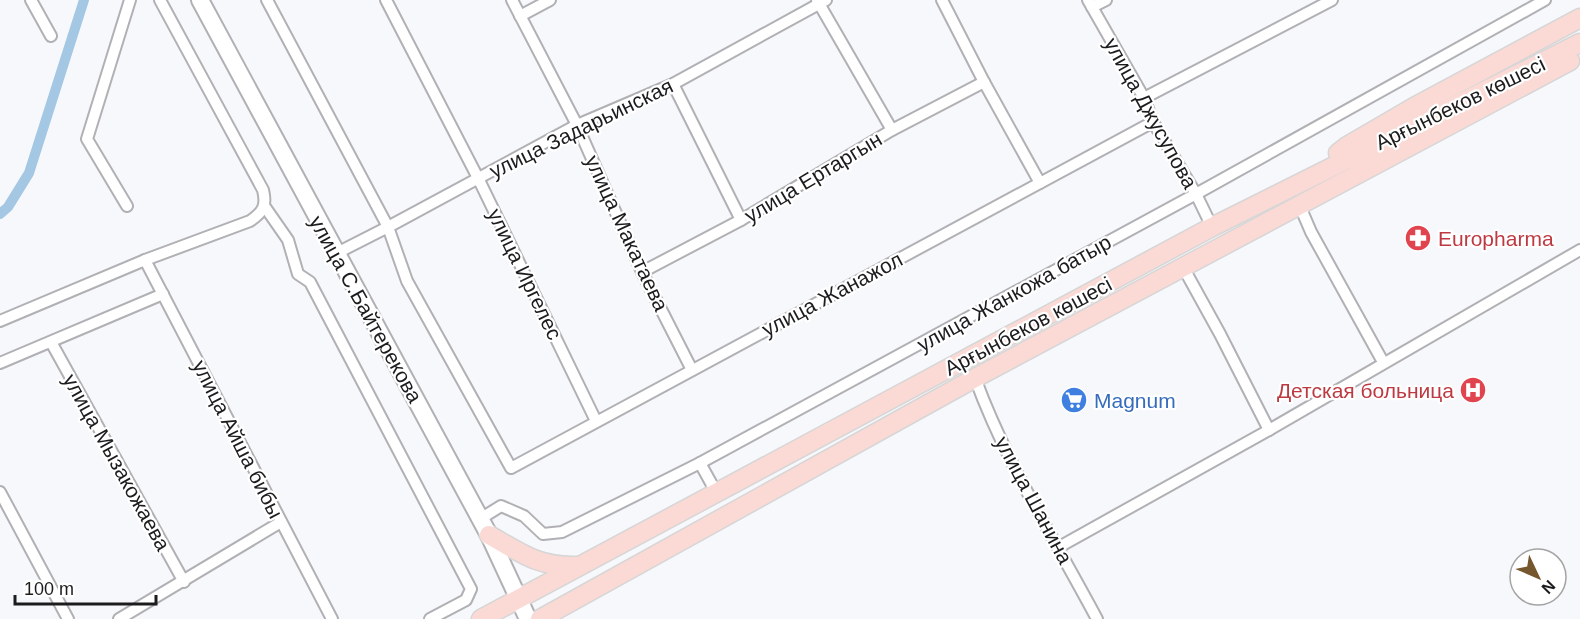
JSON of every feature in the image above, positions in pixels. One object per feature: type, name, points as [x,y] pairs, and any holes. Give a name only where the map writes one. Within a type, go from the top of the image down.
[{"type":"main road","name":"улица С.Байтерекова","points":[[200,0],[335,254],[485,527],[528,619]]},
{"type":"main road","points":[[1311,177],[1347,146],[1414,107],[1580,18]]},
{"type":"main road","name":"Арғынбеков көшесі","points":[[481,619],[1212,227],[1580,43]]},
{"type":"main road","name":"Арғынбеков көшесі","points":[[540,619],[975,378],[1580,56]]},
{"type":"main road","points":[[1324,192],[1405,160],[1580,70]]},
{"type":"main road","points":[[485,527],[536,562],[557,567],[578,566]]},
{"type":"main road","points":[[567,619],[581,607],[592,590]]},
{"type":"street","points":[[31,0],[51,36]]},
{"type":"street","points":[[127,206],[87,139],[130,0]]},
{"type":"street","points":[[160,0],[263,190],[265,207],[288,240],[298,274],[310,282],[471,589],[466,600],[430,619]]},
{"type":"street","points":[[267,0],[388,227]]},
{"type":"street","name":"улица Иргелес","points":[[386,0],[478,178],[596,421]]},
{"type":"street","name":"улица Макатаева","points":[[512,0],[577,125],[642,272],[692,370]]},
{"type":"street","points":[[520,16],[550,0]]},
{"type":"street","points":[[942,0],[1040,183]]},
{"type":"street","points":[[1090,4],[1106,0]]},
{"type":"street","points":[[1144,98],[1332,0]]},
{"type":"street","name":"улица Жанкожа батыр","points":[[485,527],[501,506],[524,516],[543,534],[562,532],[700,463],[1196,194],[1545,0]]},
{"type":"street","points":[[821,1],[892,130]]},
{"type":"street","name":"улица Задарьинская","points":[[335,254],[577,125],[673,84],[821,1]]},
{"type":"street","name":"улица Джусупова","points":[[1090,4],[1144,98],[1153,122],[1196,194],[1212,227]]},
{"type":"street","name":"улица Ертаргын","points":[[642,272],[741,220],[892,130],[984,82]]},
{"type":"street","points":[[673,84],[741,220]]},
{"type":"street","name":"улица Жанажол","points":[[388,227],[407,281],[511,468],[1153,122]]},
{"type":"street","points":[[1299,204],[1311,232],[1383,362]]},
{"type":"street","points":[[0,321],[145,260],[250,221],[261,214],[265,207]]},
{"type":"street","points":[[1059,547],[1269,430],[1580,250]]},
{"type":"street","name":"улица Айша бибы","points":[[145,260],[332,619]]},
{"type":"street","points":[[1183,267],[1269,430]]},
{"type":"street","points":[[0,363],[163,294]]},
{"type":"street","name":"улица Мызакожаева","points":[[51,342],[184,582]]},
{"type":"street","name":"улица Шанина","points":[[975,378],[986,408],[1015,468],[1097,619]]},
{"type":"street","points":[[700,463],[716,492]]},
{"type":"street","points":[[0,492],[68,619]]},
{"type":"street","points":[[119,619],[282,522]]},
{"type":"waterway","points":[[0,214],[8,207],[29,173],[84,0]]},
{"type":"place","name":"Europharma","points":[[1418,238]]},
{"type":"place","name":"Детская больница","points":[[1473,390]]},
{"type":"place","name":"Magnum","points":[[1074,400]]}]
